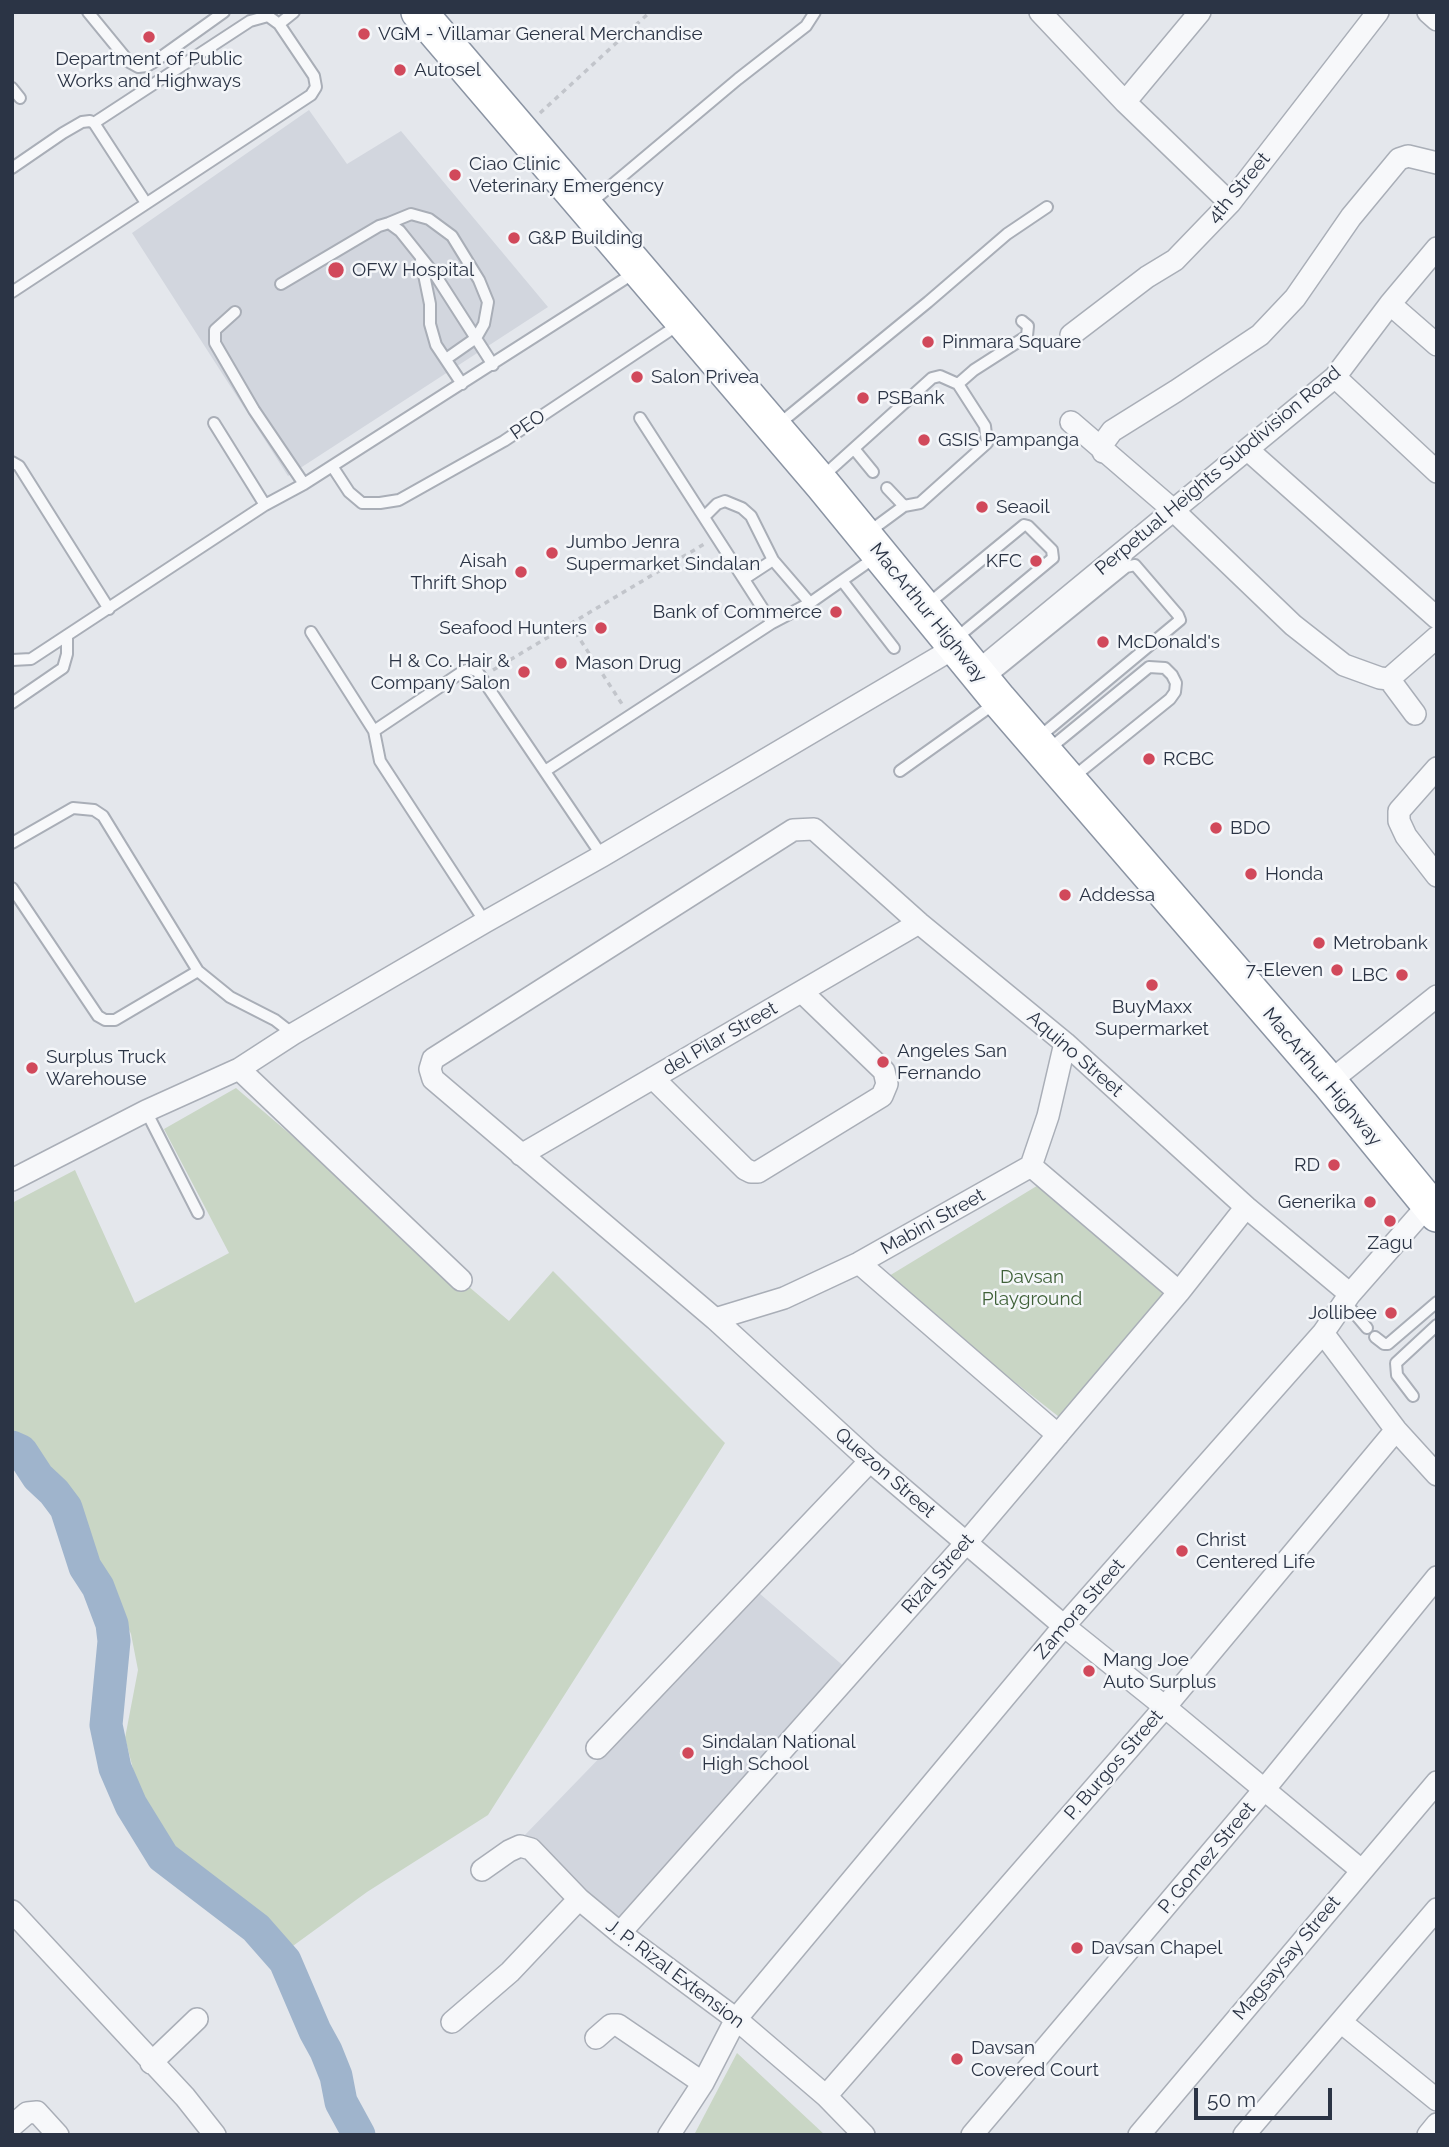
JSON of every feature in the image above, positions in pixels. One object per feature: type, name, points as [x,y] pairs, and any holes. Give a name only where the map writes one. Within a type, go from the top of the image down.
[{"type":"highway","name":"MacArthur Highway","points":[[419,12],[1433,1209]]},
{"type":"street","points":[[1040,12],[1125,102],[1230,204]]},
{"type":"street","points":[[1125,102],[1200,12]]},
{"type":"street","name":"4th Street","points":[[1071,335],[1147,277],[1175,260],[1230,204],[1378,12]]},
{"type":"street","points":[[1428,12],[1437,20]]},
{"type":"street","points":[[1103,452],[1104,442],[1112,431],[1260,335],[1295,298],[1351,217],[1399,159],[1408,156],[1437,163]]},
{"type":"street","name":"Perpetual Heights Subdivision Road","points":[[12,1180],[146,1111],[239,1069],[293,1034],[602,856],[974,668],[1248,450],[1335,377],[1390,304],[1437,248]]},
{"type":"street","points":[[1390,304],[1437,345]]},
{"type":"street","points":[[1335,377],[1437,472]]},
{"type":"street","points":[[1071,422],[1172,509],[1301,632],[1344,665],[1389,679],[1415,713]]},
{"type":"street","points":[[1248,450],[1437,618]]},
{"type":"street","points":[[1389,679],[1437,637]]},
{"type":"street","points":[[1437,768],[1399,811],[1399,821],[1406,836],[1437,876]]},
{"type":"street","name":"Aquino Street","points":[[433,1059],[793,830],[814,829],[919,923],[1065,1043],[1347,1298]]},
{"type":"street","name":"del Pilar Street","points":[[521,1155],[919,923]]},
{"type":"street","points":[[653,1079],[745,1169],[758,1172],[882,1096],[887,1084],[884,1071],[802,992]]},
{"type":"street","points":[[1329,1083],[1437,996]]},
{"type":"street","points":[[1065,1043],[1048,1116],[1031,1166],[1179,1293]]},
{"type":"street","name":"Quezon Street","points":[[433,1059],[430,1069],[433,1079],[715,1319],[870,1461],[1064,1626],[1361,1870]]},
{"type":"street","points":[[239,1069],[461,1280]]},
{"type":"street","name":"Mabini Street","points":[[715,1319],[783,1298],[859,1264],[1031,1166]]},
{"type":"street","name":"Rizal Street","points":[[620,1933],[966,1543],[1179,1293],[1246,1207]]},
{"type":"street","name":"Zamora Street","points":[[669,2135],[703,2083],[736,2019],[1064,1626],[1323,1333],[1347,1298],[1433,1209]]},
{"type":"street","points":[[859,1264],[1058,1435]]},
{"type":"street","points":[[1323,1333],[1396,1430],[1437,1475]]},
{"type":"street","name":"P. Burgos Street","points":[[826,2096],[1165,1707],[1396,1430]]},
{"type":"street","points":[[597,1748],[870,1461]]},
{"type":"street","name":"P. Gomez Street","points":[[972,2135],[1263,1791],[1437,1577]]},
{"type":"street","name":"Magsaysay Street","points":[[1139,2135],[1437,1782]]},
{"type":"street","name":"J. P. Rizal Extension","points":[[482,1870],[520,1846],[531,1849],[579,1899],[620,1933],[736,2019],[826,2096],[864,2135]]},
{"type":"street","points":[[452,2022],[510,1972],[579,1899]]},
{"type":"street","points":[[1244,2135],[1437,1909]]},
{"type":"street","points":[[12,1911],[185,2097],[215,2135]]},
{"type":"street","points":[[151,2063],[197,2019]]},
{"type":"street","points":[[1341,2022],[1437,2100]]},
{"type":"street","points":[[596,2038],[611,2025],[618,2025],[703,2083]]},
{"type":"street","points":[[12,2126],[27,2113],[37,2112],[58,2135]]},
{"type":"street","points":[[1428,2135],[1437,2124]]},
{"type":"lane","points":[[88,12],[129,62],[138,67],[154,62],[224,12]]},
{"type":"lane","points":[[279,24],[294,12]]},
{"type":"lane","points":[[586,207],[738,79],[806,26],[815,12]]},
{"type":"lane","points":[[12,168],[82,122],[94,123],[250,21],[268,16],[279,24],[314,76],[316,87],[306,100],[12,292]]},
{"type":"lane","points":[[12,88],[20,98]]},
{"type":"lane","points":[[94,123],[146,203]]},
{"type":"lane","points":[[774,428],[1007,234],[1047,208]]},
{"type":"lane","points":[[281,284],[379,226],[411,214],[429,219],[452,236],[479,280],[488,302],[484,324],[476,338],[446,359]]},
{"type":"lane","points":[[389,223],[400,231],[436,276],[493,365]]},
{"type":"lane","points":[[420,256],[430,304],[430,324],[436,345],[462,384]]},
{"type":"lane","points":[[12,660],[31,659],[265,505],[304,484],[640,270]]},
{"type":"lane","points":[[235,312],[215,330],[215,343],[254,410],[304,484]]},
{"type":"lane","points":[[958,384],[974,370],[1027,336],[1028,326],[1021,321]]},
{"type":"lane","name":"PEO","points":[[332,466],[349,492],[362,503],[399,500],[504,441],[683,322]]},
{"type":"lane","points":[[545,771],[772,623],[843,582],[904,506],[920,503],[987,443],[985,426],[958,384],[940,376],[932,378],[855,450],[818,480]]},
{"type":"lane","points":[[640,418],[772,623]]},
{"type":"lane","points":[[214,423],[265,505]]},
{"type":"lane","points":[[855,450],[873,472]]},
{"type":"lane","points":[[12,462],[19,466],[109,609]]},
{"type":"lane","points":[[887,488],[904,506]]},
{"type":"lane","points":[[704,517],[717,504],[725,501],[743,508],[751,516],[773,560],[810,603]]},
{"type":"lane","points":[[900,771],[1053,558],[1052,550],[1024,525],[924,606]]},
{"type":"lane","points":[[744,579],[773,560]]},
{"type":"lane","points":[[974,668],[1130,564],[1135,565],[1178,615],[1180,621],[1039,747]]},
{"type":"lane","points":[[843,582],[894,648]]},
{"type":"lane","points":[[311,632],[374,731],[380,761],[485,922]]},
{"type":"lane","points":[[12,703],[63,668],[67,654],[67,636]]},
{"type":"lane","points":[[1039,747],[1149,667],[1165,668],[1172,675],[1176,683],[1175,692],[1170,699],[1069,781]]},
{"type":"lane","points":[[374,731],[462,672],[469,669],[477,671],[602,856]]},
{"type":"lane","points":[[12,843],[73,808],[94,810],[103,816],[198,971],[230,997],[275,1020],[293,1034]]},
{"type":"lane","points":[[12,888],[98,1016],[105,1020],[114,1020],[198,971]]},
{"type":"lane","points":[[146,1111],[198,1213]]},
{"type":"lane","points":[[1347,1298],[1371,1333],[1384,1344],[1388,1344],[1437,1301]]},
{"type":"lane","points":[[1413,1396],[1397,1375],[1396,1363],[1437,1325]]},
{"type":"path","points":[[520,130],[650,12]]},
{"type":"path","points":[[480,677],[717,537]]},
{"type":"path","points":[[570,624],[629,716]]},
{"type":"shaded area","name":"OFW Hospital","points":[[309,110],[347,164],[401,131],[548,307],[288,476],[132,233]]},
{"type":"shaded area","name":"Sindalan National High School","points":[[759,1593],[847,1669],[623,1923],[522,1838]]},
{"type":"green space","points":[[236,1088],[509,1321],[553,1271],[725,1443],[488,1815],[367,1892],[286,1951],[169,1847],[138,1788],[125,1738],[138,1670],[131,1634],[85,1531],[43,1458],[12,1441],[12,1203],[75,1170],[135,1303],[229,1253],[164,1129]]},
{"type":"green space","name":"Davsan Playground","points":[[1040,1184],[1176,1296],[1068,1424],[884,1279]]},
{"type":"green space","points":[[737,2053],[825,2135],[694,2135]]},
{"type":"waterway","points":[[12,1447],[21,1451],[38,1477],[66,1508],[85,1567],[98,1587],[112,1624],[114,1641],[106,1725],[115,1768],[131,1805],[163,1857],[256,1928],[285,1961],[336,2076],[341,2102],[359,2135]]},
{"type":"place","name":"VGM - Villamar General Merchandise","points":[[364,34]]},
{"type":"place","name":"Department of Public Works and Highways","points":[[149,37]]},
{"type":"place","name":"Autosel","points":[[400,70]]},
{"type":"place","name":"Ciao Clinic Veterinary Emergency","points":[[455,175]]},
{"type":"place","name":"G&P Building","points":[[514,238]]},
{"type":"place","name":"OFW Hospital","points":[[336,270]]},
{"type":"place","name":"Pinmara Square","points":[[928,342]]},
{"type":"place","name":"Salon Privea","points":[[637,377]]},
{"type":"place","name":"PSBank","points":[[863,398]]},
{"type":"place","name":"GSIS Pampanga","points":[[924,440]]},
{"type":"place","name":"Seaoil","points":[[982,507]]},
{"type":"place","name":"Jumbo Jenra Supermarket Sindalan","points":[[552,553]]},
{"type":"place","name":"KFC","points":[[1036,561]]},
{"type":"place","name":"Aisah Thrift Shop","points":[[521,572]]},
{"type":"place","name":"Bank of Commerce","points":[[836,612]]},
{"type":"place","name":"Seafood Hunters","points":[[601,628]]},
{"type":"place","name":"McDonald's","points":[[1103,642]]},
{"type":"place","name":"Mason Drug","points":[[561,663]]},
{"type":"place","name":"H & Co. Hair & Company Salon","points":[[524,672]]},
{"type":"place","name":"RCBC","points":[[1149,759]]},
{"type":"place","name":"BDO","points":[[1216,828]]},
{"type":"place","name":"Honda","points":[[1251,874]]},
{"type":"place","name":"Addessa","points":[[1065,895]]},
{"type":"place","name":"Metrobank","points":[[1319,943]]},
{"type":"place","name":"7-Eleven","points":[[1337,970]]},
{"type":"place","name":"LBC","points":[[1402,975]]},
{"type":"place","name":"BuyMaxx Supermarket","points":[[1152,985]]},
{"type":"place","name":"Angeles San Fernando","points":[[883,1062]]},
{"type":"place","name":"Surplus Truck Warehouse","points":[[32,1068]]},
{"type":"place","name":"RD","points":[[1334,1165]]},
{"type":"place","name":"Generika","points":[[1370,1202]]},
{"type":"place","name":"Zagu","points":[[1390,1221]]},
{"type":"place","name":"Jollibee","points":[[1391,1313]]},
{"type":"place","name":"Christ Centered Life","points":[[1182,1551]]},
{"type":"place","name":"Mang Joe Auto Surplus","points":[[1089,1671]]},
{"type":"place","name":"Sindalan National High School","points":[[688,1753]]},
{"type":"place","name":"Davsan Chapel","points":[[1077,1948]]},
{"type":"place","name":"Davsan Covered Court","points":[[957,2059]]}]
